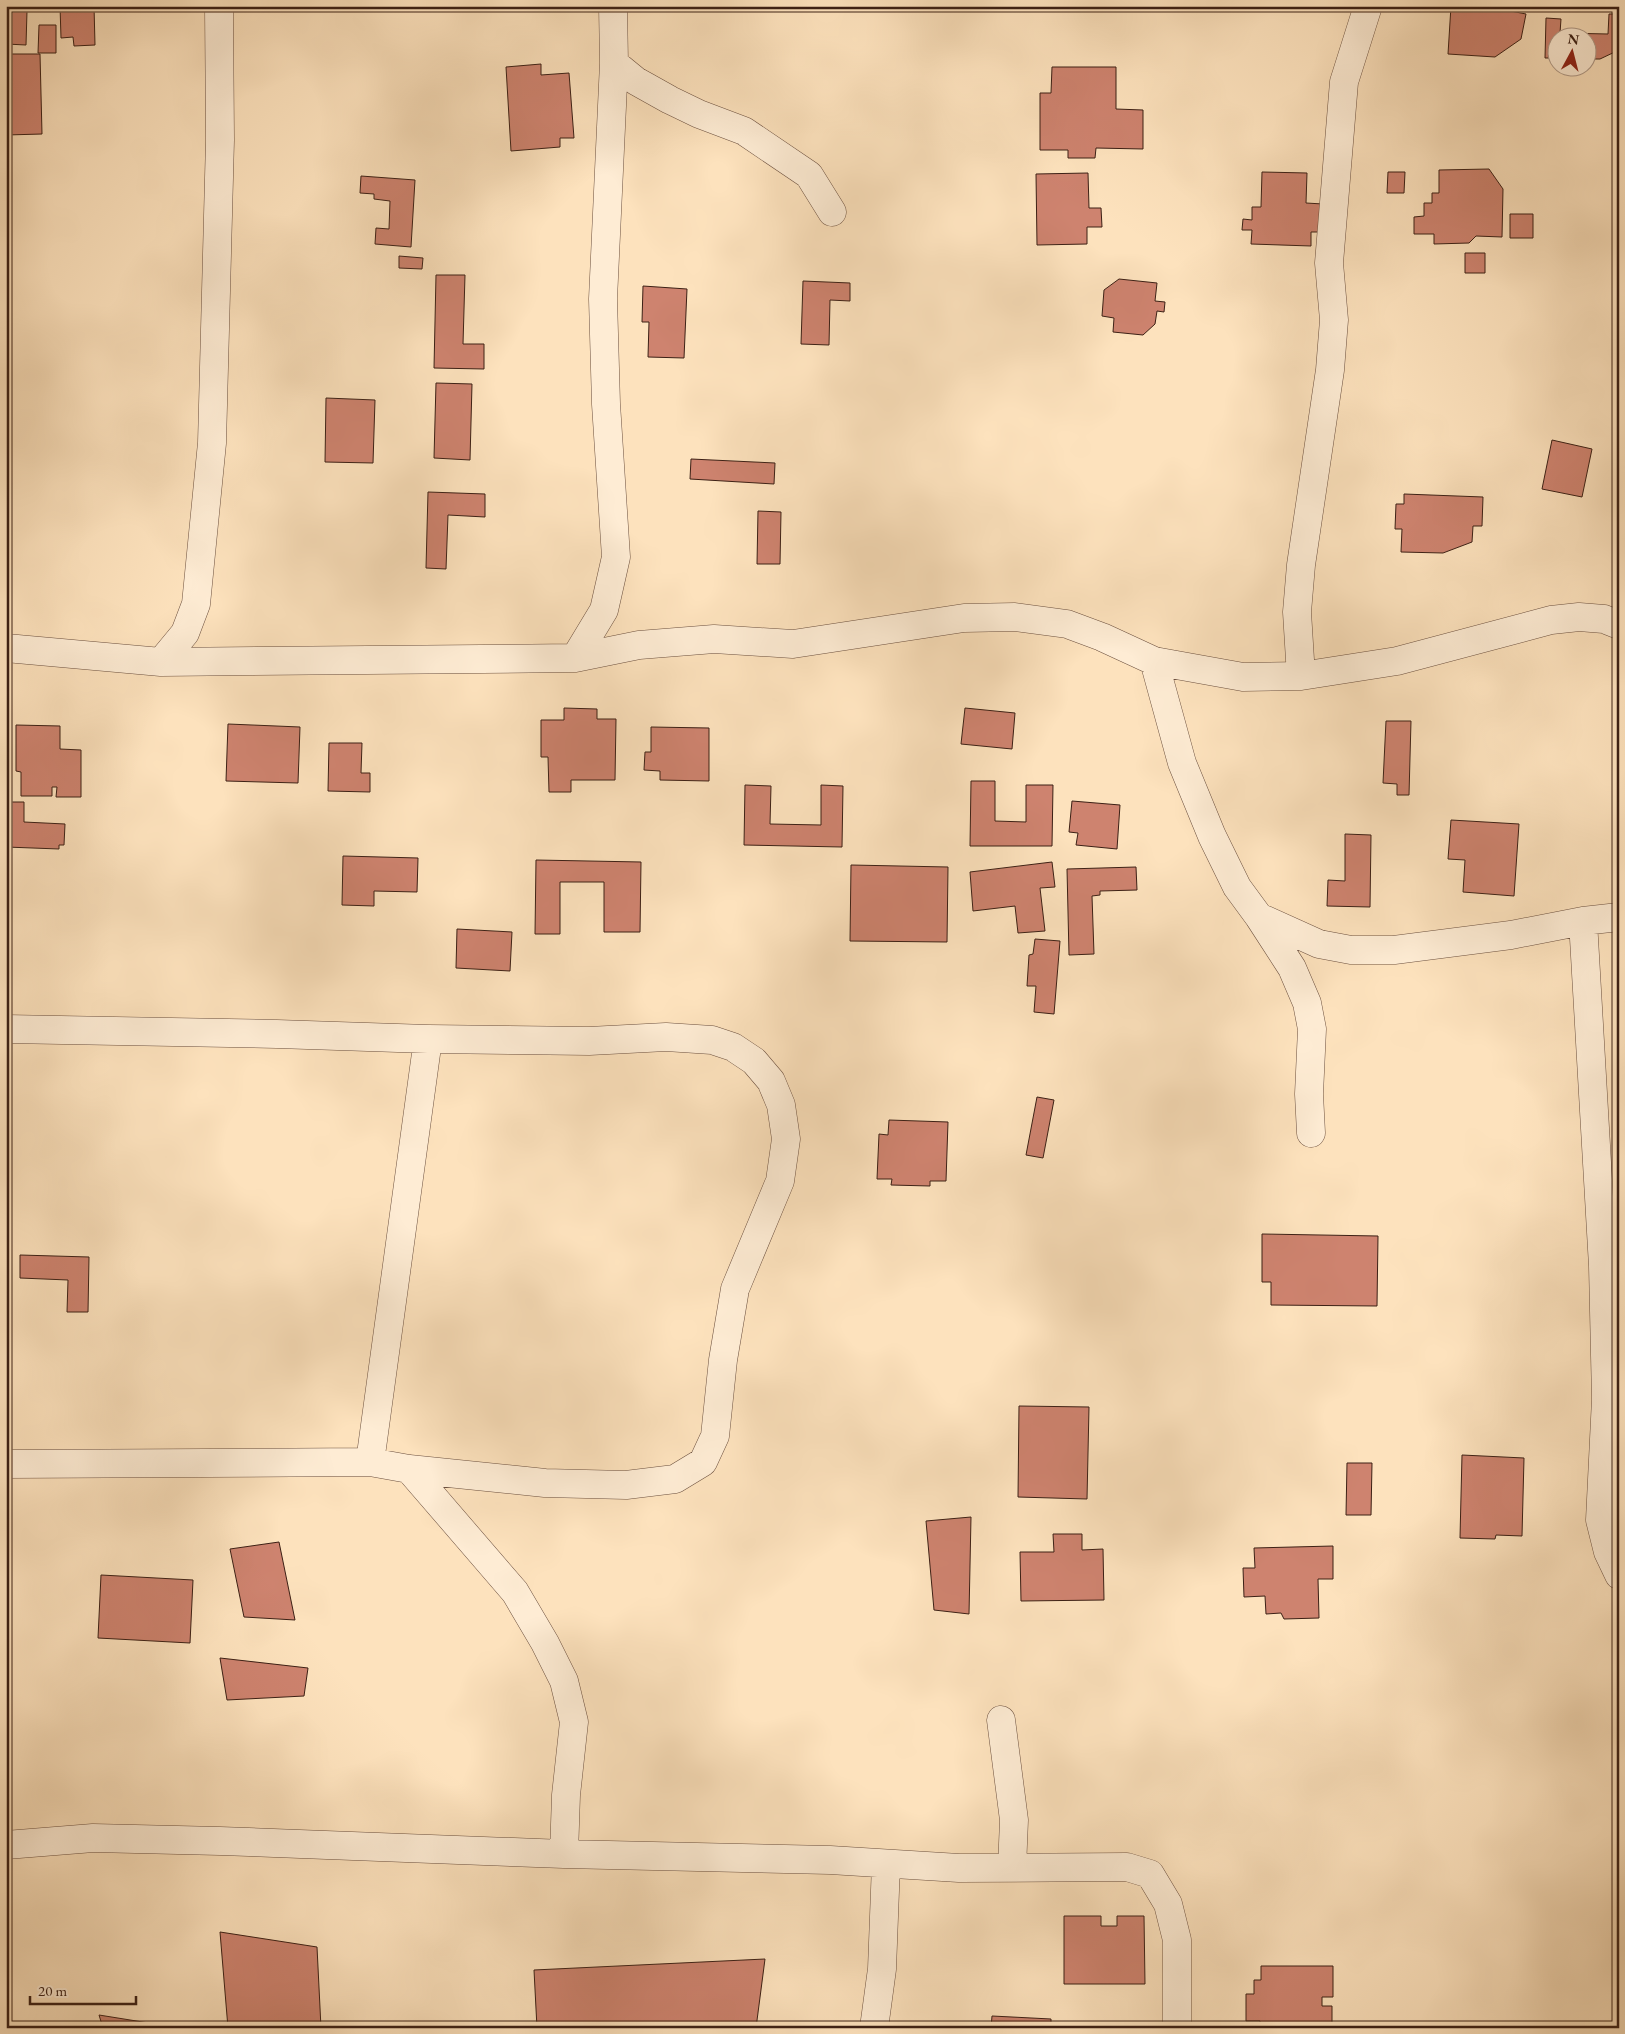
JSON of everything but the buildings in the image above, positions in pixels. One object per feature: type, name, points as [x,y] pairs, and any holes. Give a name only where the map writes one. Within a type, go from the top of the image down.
[{"type":"street","points":[[161,662],[185,633],[196,604],[212,443],[220,140],[219,6]]},
{"type":"street","points":[[575,658],[604,610],[616,557],[606,404],[603,299],[614,63],[613,6]]},
{"type":"street","points":[[1301,676],[1297,612],[1301,565],[1330,370],[1334,320],[1329,263],[1344,82],[1368,6]]},
{"type":"street","points":[[614,63],[636,81],[670,100],[699,114],[744,131],[809,175],[832,212]]},
{"type":"street","points":[[6,648],[161,662],[575,658],[639,645],[714,639],[793,644],[964,618],[1015,618],[1067,624],[1102,637],[1154,661],[1243,677],[1301,676],[1397,661],[1551,620],[1579,617],[1604,619],[1619,625]]},
{"type":"street","points":[[1154,661],[1182,763],[1212,836],[1237,887],[1292,968],[1307,1003],[1312,1029],[1309,1094],[1311,1133]]},
{"type":"street","points":[[1259,917],[1320,944],[1351,950],[1394,950],[1511,935],[1583,921],[1619,917]]},
{"type":"street","points":[[1583,921],[1603,1266],[1606,1399],[1600,1520],[1608,1552],[1619,1575]]},
{"type":"street","points":[[6,1029],[428,1039],[589,1041],[666,1037],[712,1040],[733,1047],[754,1061],[771,1081],[781,1106],[786,1139],[780,1181],[735,1289],[723,1360],[715,1436],[703,1462],[674,1479],[626,1485],[545,1483],[409,1469],[370,1462],[6,1464]]},
{"type":"street","points":[[370,1462],[428,1039]]},
{"type":"street","points":[[409,1469],[515,1592],[545,1643],[564,1681],[574,1722],[566,1795],[564,1854]]},
{"type":"street","points":[[1001,1720],[1014,1820],[1012,1868]]},
{"type":"street","points":[[6,1844],[103,1838],[220,1840],[564,1854],[692,1856],[959,1868],[1127,1867],[1150,1874],[1168,1904],[1177,1940],[1177,2028]]},
{"type":"street","points":[[874,2028],[882,1968],[886,1864]]}]
